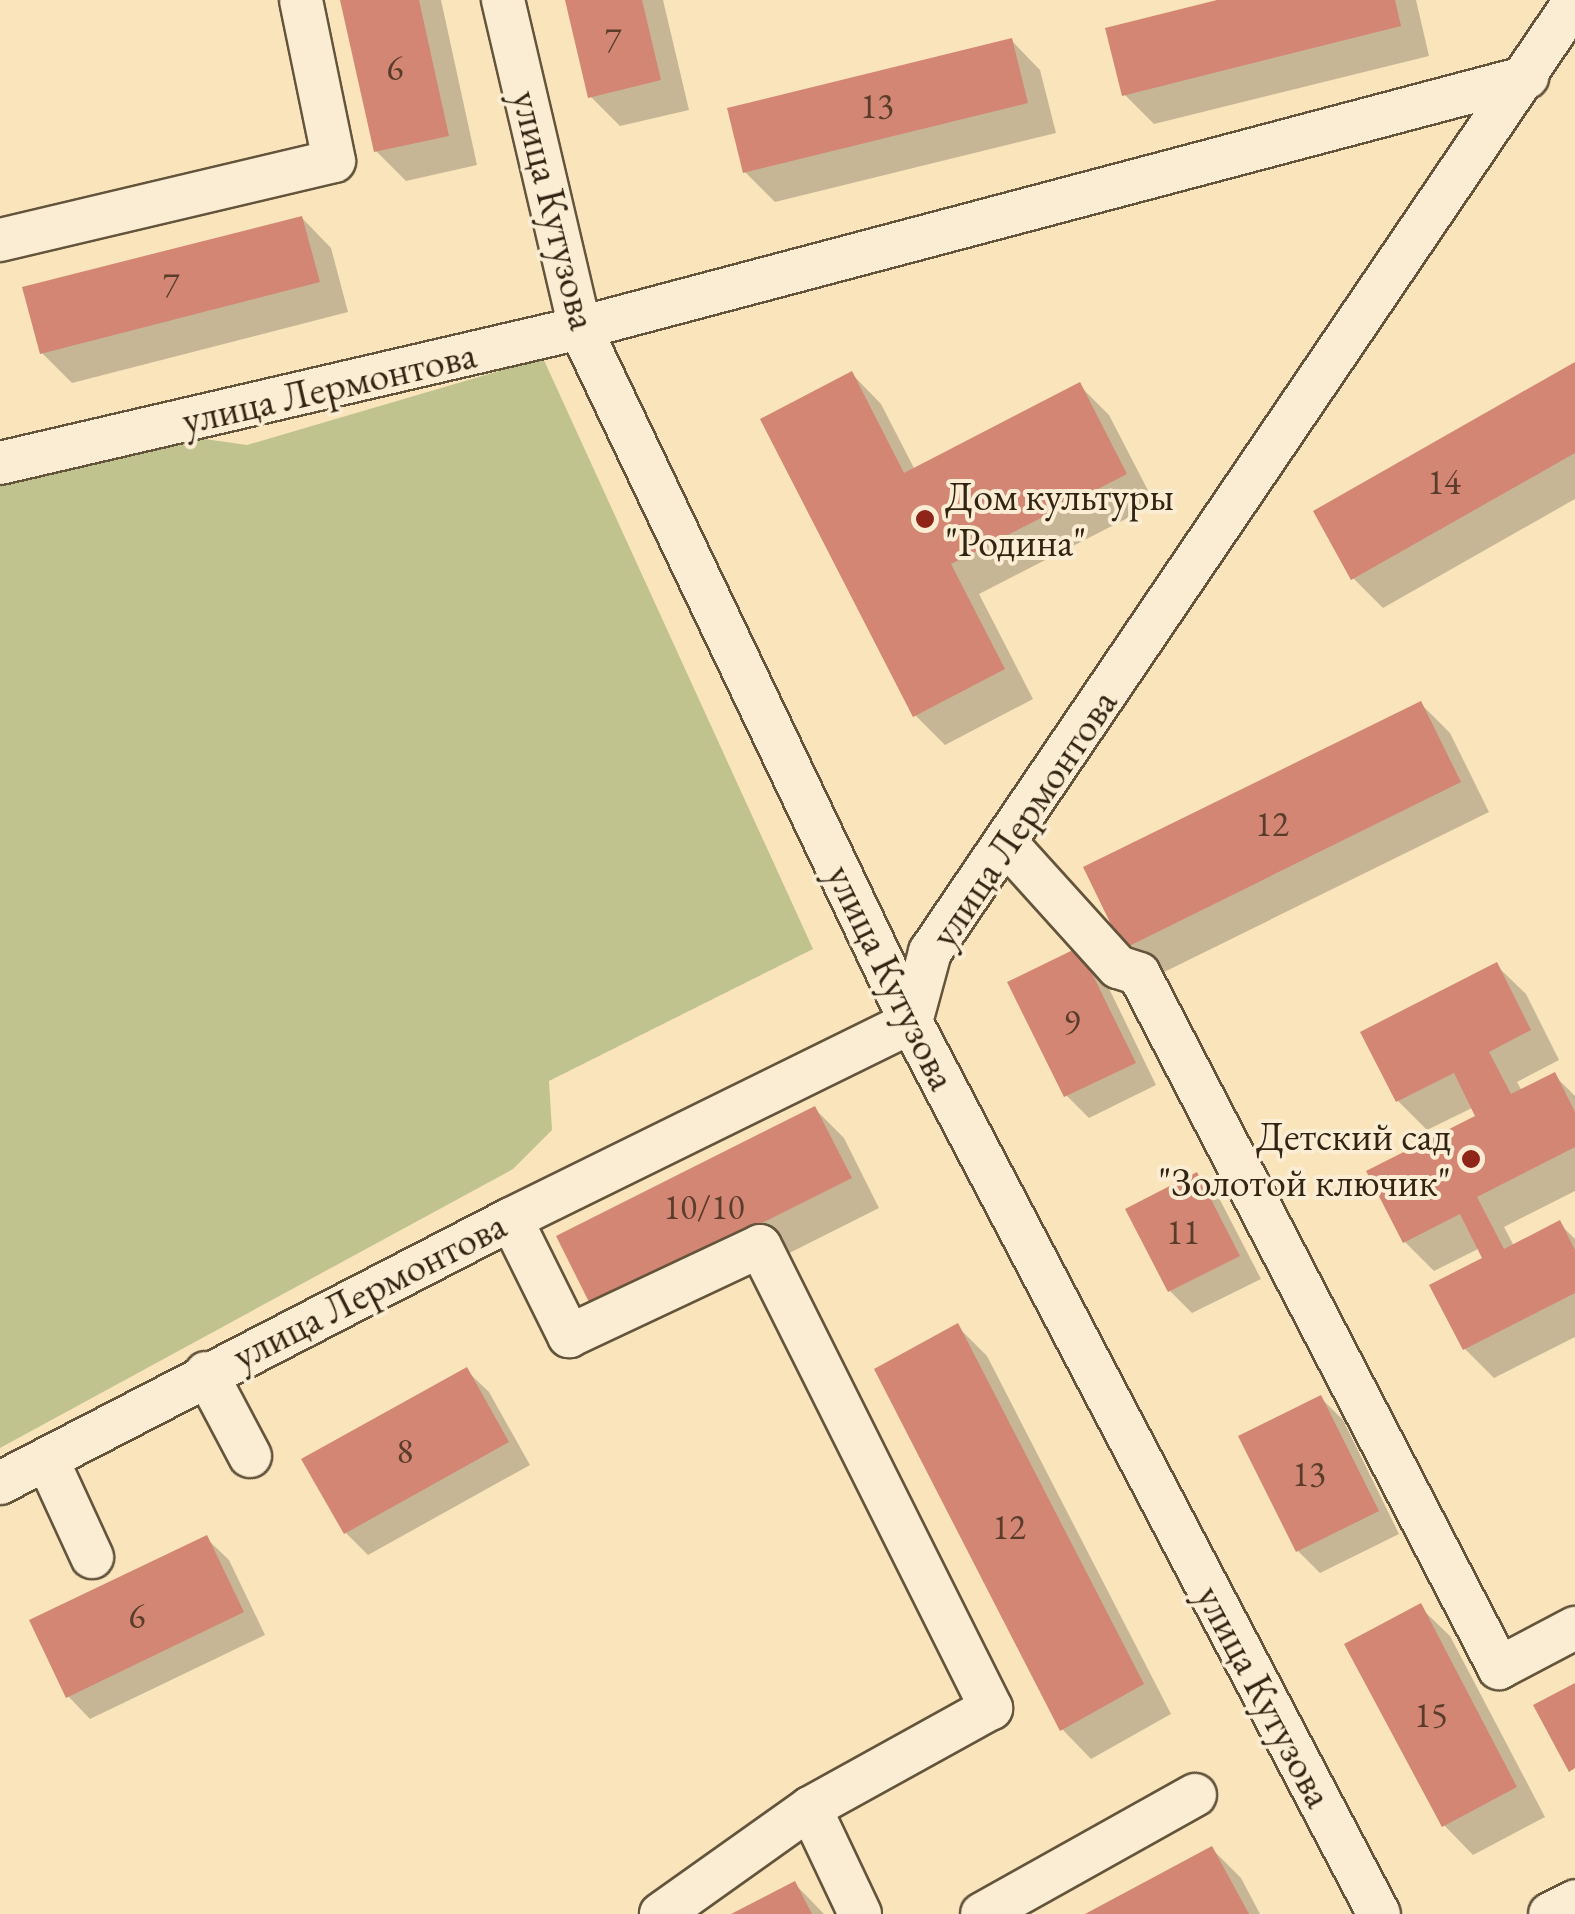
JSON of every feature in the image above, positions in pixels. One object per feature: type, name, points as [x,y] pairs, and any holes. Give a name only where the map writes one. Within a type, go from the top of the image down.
[{"type":"street","points":[[0,240],[334,161],[301,0]]},
{"type":"street","name":"улица Кутузова","points":[[503,0],[580,328],[911,1022],[1379,1914]]},
{"type":"street","name":"улица Лермонтова","points":[[0,1484],[206,1373],[911,1022],[930,952],[1575,1]]},
{"type":"street","name":"улица Лермонтова","points":[[0,463],[580,328],[1526,77]]},
{"type":"street","points":[[1005,842],[1118,968],[1139,974],[1500,1668],[1575,1628]]},
{"type":"street","points":[[511,1219],[569,1336],[760,1246],[992,1708],[810,1808],[661,1914]]},
{"type":"street","points":[[206,1373],[250,1456]]},
{"type":"street","points":[[48,1459],[92,1557]]},
{"type":"street","points":[[982,1914],[1195,1796]]},
{"type":"street","points":[[810,1808],[860,1914]]},
{"type":"street","points":[[1550,1914],[1575,1901]]},
{"type":"green space","points":[[543,358],[813,949],[549,1081],[552,1130],[513,1169],[0,1448],[0,466],[191,437],[247,445]]},
{"type":"building","points":[[340,0],[419,0],[449,136],[374,152]]},
{"type":"building","points":[[565,0],[642,0],[661,80],[588,98]]},
{"type":"building","points":[[1217,0],[1395,0],[1401,26],[1122,96],[1105,28]]},
{"type":"building","points":[[1012,38],[1028,103],[743,173],[727,108]]},
{"type":"building","points":[[302,216],[320,282],[40,354],[22,287]]},
{"type":"building","points":[[1575,362],[1575,453],[1351,580],[1313,511]]},
{"type":"building","name":"Дом культуры \"Родина\"","points":[[852,371],[904,473],[1080,382],[1127,474],[951,564],[1005,669],[913,717],[760,419]]},
{"type":"building","points":[[1421,701],[1461,782],[1123,949],[1083,867]]},
{"type":"building","points":[[1079,947],[1136,1063],[1064,1097],[1007,982]]},
{"type":"building","name":"Детский сад \"Золотой ключик\"","points":[[1497,962],[1531,1030],[1489,1052],[1511,1094],[1555,1072],[1575,1112],[1575,1147],[1477,1197],[1504,1249],[1560,1220],[1575,1250],[1575,1293],[1463,1350],[1429,1285],[1482,1258],[1460,1214],[1403,1243],[1366,1171],[1475,1116],[1454,1073],[1396,1102],[1360,1032]]},
{"type":"building","points":[[815,1106],[852,1178],[592,1308],[556,1236]]},
{"type":"building","points":[[1197,1172],[1240,1256],[1168,1292],[1125,1209]]},
{"type":"building","points":[[958,1323],[1144,1684],[1060,1731],[874,1369]]},
{"type":"building","points":[[467,1367],[509,1442],[344,1534],[301,1459]]},
{"type":"building","points":[[1321,1395],[1379,1511],[1296,1552],[1238,1436]]},
{"type":"building","points":[[207,1535],[244,1612],[66,1698],[29,1620]]},
{"type":"building","points":[[1421,1603],[1517,1787],[1442,1827],[1344,1644]]},
{"type":"building","points":[[1575,1683],[1575,1768],[1569,1772],[1533,1705]]},
{"type":"building","points":[[1212,1846],[1249,1914],[1085,1914]]},
{"type":"building","points":[[795,1881],[812,1914],[731,1914]]},
{"type":"place","name":"Дом культуры \"Родина\"","points":[[925,519]]},
{"type":"place","name":"Детский сад \"Золотой ключик\"","points":[[1471,1159]]}]
